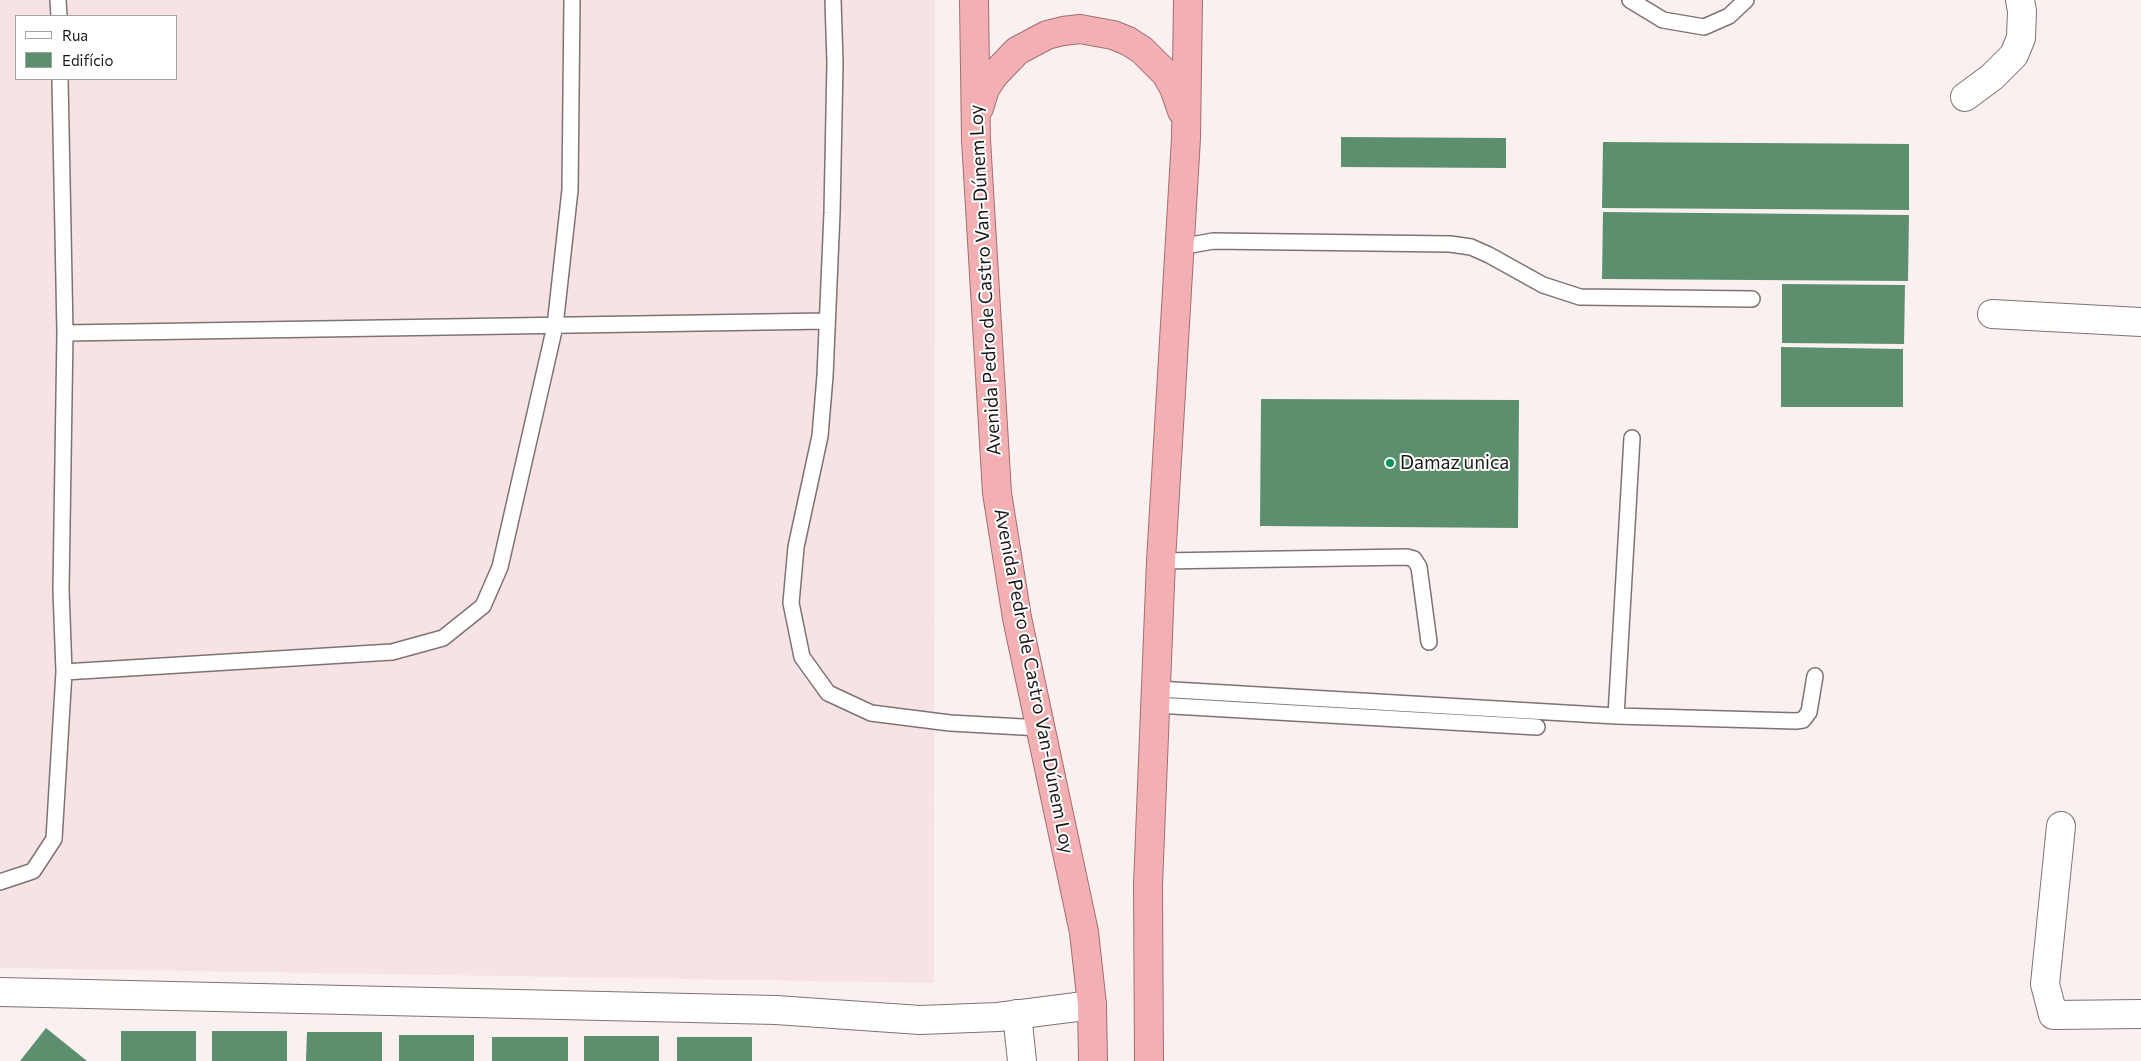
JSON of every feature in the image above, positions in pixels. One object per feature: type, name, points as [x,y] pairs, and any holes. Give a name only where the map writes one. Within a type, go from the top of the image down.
[{"type":"highway","name":"Avenida Pedro de Castro Van-Dúnem Loy","points":[[974,0],[976,140],[997,493],[1017,618],[1084,932],[1092,1005],[1090,1058]]},
{"type":"highway","points":[[1149,1061],[1148,885],[1160,561],[1186,138],[1188,0]]},
{"type":"highway","points":[[976,140],[979,106],[994,75],[1004,62],[1031,41],[1063,31],[1080,29],[1113,34],[1128,40],[1155,61],[1166,74],[1180,104],[1186,138]]},
{"type":"street","points":[[1965,97],[1992,77],[2014,54],[2021,38],[2022,11],[2020,0]]},
{"type":"street","points":[[1992,314],[2141,322]]},
{"type":"street","points":[[2061,826],[2045,984],[2053,1015],[2141,1014]]},
{"type":"street","points":[[0,992],[776,1010],[920,1020],[974,1018],[1092,1005]]},
{"type":"street","points":[[1017,1014],[1022,1061]]},
{"type":"lane","points":[[58,0],[59,15]]},
{"type":"lane","points":[[64,672],[392,652],[443,638],[483,606],[500,567],[555,326],[570,190],[572,0]]},
{"type":"lane","points":[[833,0],[835,63],[832,213],[820,436],[796,547],[791,603],[802,657],[828,693],[872,713],[950,723],[1041,728]]},
{"type":"lane","points":[[1630,0],[1663,20],[1704,27],[1729,16],[1746,0]]},
{"type":"lane","points":[[0,882],[33,871],[54,839],[64,672],[61,571],[65,332],[60,80]]},
{"type":"lane","points":[[1180,247],[1213,241],[1450,244],[1471,248],[1489,255],[1543,285],[1580,297],[1752,299]]},
{"type":"lane","points":[[65,332],[827,321]]},
{"type":"lane","points":[[1616,716],[1632,438]]},
{"type":"lane","points":[[1160,561],[1407,556],[1414,559],[1419,566],[1429,642]]},
{"type":"lane","points":[[1156,697],[1616,716],[1803,720],[1809,712],[1815,676]]},
{"type":"lane","points":[[1156,697],[1537,727]]},
{"type":"shaded area","points":[[0,0],[935,0],[934,983],[0,968]]},
{"type":"building","points":[[1341,137],[1506,138],[1506,168],[1341,167]]},
{"type":"building","points":[[1603,142],[1909,144],[1909,210],[1602,208]]},
{"type":"building","points":[[1603,212],[1909,215],[1908,281],[1602,279]]},
{"type":"building","points":[[1782,284],[1905,285],[1904,344],[1782,343]]},
{"type":"building","points":[[1781,347],[1903,349],[1903,407],[1781,407]]},
{"type":"building","name":"Damaz unica","points":[[1261,399],[1519,400],[1518,528],[1260,526]]},
{"type":"building","points":[[46,1028],[87,1061],[20,1061]]},
{"type":"building","points":[[121,1031],[196,1031],[196,1061],[121,1061]]},
{"type":"building","points":[[212,1031],[287,1031],[287,1061],[212,1061]]},
{"type":"building","points":[[307,1032],[382,1032],[382,1061],[306,1061]]},
{"type":"building","points":[[399,1035],[474,1035],[474,1061],[399,1061]]},
{"type":"building","points":[[584,1036],[659,1036],[659,1061],[584,1061]]},
{"type":"building","points":[[492,1037],[568,1037],[568,1061],[492,1061]]},
{"type":"building","points":[[677,1037],[752,1037],[752,1061],[677,1061]]},
{"type":"place","name":"Damaz unica","points":[[1390,463]]}]
